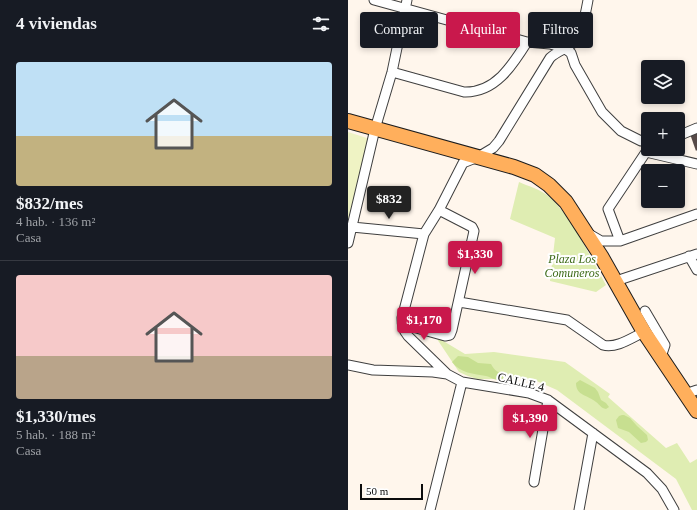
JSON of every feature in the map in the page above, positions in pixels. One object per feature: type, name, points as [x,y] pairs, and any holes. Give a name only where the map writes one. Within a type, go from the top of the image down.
[{"type":"main road","points":[[348,121],[514,167],[535,175],[549,185],[566,202],[587,232],[644,332],[659,354],[691,392],[697,411]]},
{"type":"street","points":[[374,0],[406,4],[527,42],[513,64],[500,77],[486,88],[473,92],[464,92],[392,72]]},
{"type":"street","points":[[585,12],[588,0]]},
{"type":"street","points":[[348,243],[375,129],[392,72],[406,4]]},
{"type":"street","points":[[441,211],[472,226],[474,230],[459,302],[450,336],[409,326],[406,321],[426,240],[463,163],[478,157],[493,148],[499,141],[550,58],[556,52],[564,48],[571,53],[575,65],[602,112],[621,131],[641,141]]},
{"type":"street","points":[[685,133],[697,128]]},
{"type":"street","points":[[617,241],[608,209],[646,152],[697,164]]},
{"type":"street","points":[[441,211],[424,234],[402,318],[402,325],[408,336],[447,374]]},
{"type":"street","points":[[587,232],[601,241],[617,241],[697,214]]},
{"type":"street","points":[[352,227],[424,234]]},
{"type":"street","points":[[604,261],[606,250],[617,241]]},
{"type":"street","points":[[616,281],[693,255],[697,270]]},
{"type":"street","points":[[459,302],[567,320],[603,345],[607,346],[617,344],[644,332]]},
{"type":"street","points":[[645,311],[665,345],[659,354]]},
{"type":"street","name":"CALLE 4","points":[[348,365],[373,370],[433,372],[447,374],[462,382],[529,394],[548,400],[647,473],[662,489],[674,510]]},
{"type":"street","points":[[430,510],[462,382]]},
{"type":"street","points":[[534,482],[548,400]]},
{"type":"street","points":[[579,510],[593,433]]},
{"type":"green space","points":[[348,132],[373,140],[348,243]]},
{"type":"green space","name":"Plaza Los Comuneros","points":[[519,182],[537,189],[556,203],[580,237],[606,285],[596,292],[550,281],[555,238],[510,219]]},
{"type":"green space","points":[[435,336],[465,354],[494,352],[565,362],[610,394],[608,397],[666,448],[677,443],[690,463],[697,459],[697,510],[692,510],[676,479],[557,390],[532,379],[477,379],[468,376],[459,372]]},
{"type":"green space","points":[[458,356],[468,357],[478,363],[491,364],[495,370],[505,374],[506,377],[501,380],[496,380],[486,376],[463,371],[452,362]]},
{"type":"green space","points":[[580,380],[595,388],[601,400],[609,407],[606,409],[603,408],[593,400],[580,393],[576,383]]},
{"type":"green space","points":[[622,415],[630,418],[647,435],[648,440],[646,442],[641,443],[629,432],[618,428],[616,420]]},
{"type":"building","points":[[697,131],[697,150],[696,151],[690,134]]}]
